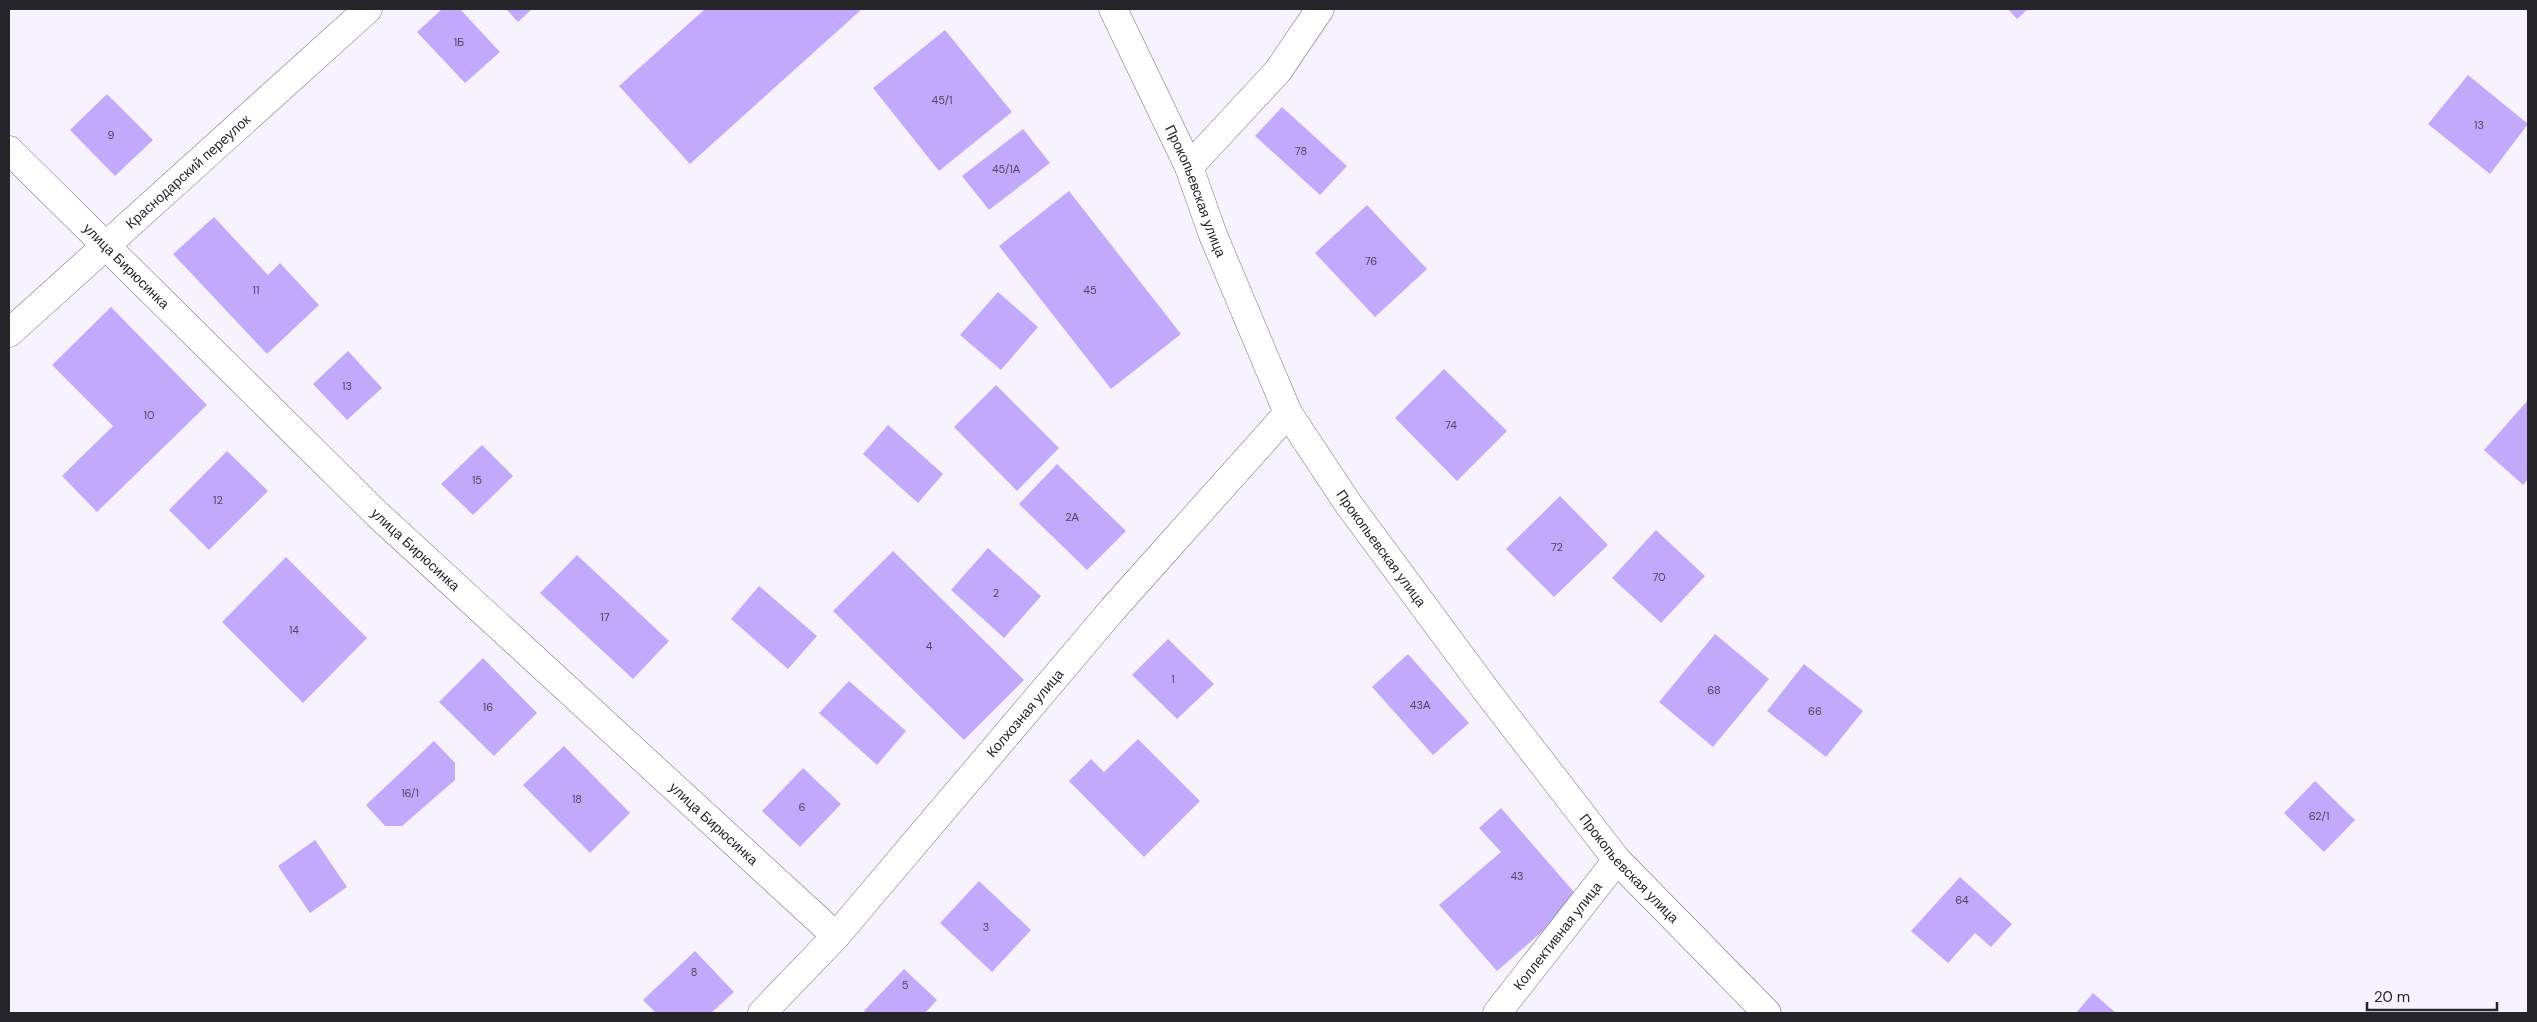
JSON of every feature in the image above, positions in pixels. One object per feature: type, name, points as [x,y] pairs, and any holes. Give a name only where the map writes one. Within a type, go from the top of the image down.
[{"type":"street","name":"Краснодарский переулок","points":[[9,333],[368,9]]},
{"type":"street","name":"Прокопьевская улица","points":[[1113,9],[1189,167],[1213,235],[1288,413],[1349,505],[1482,685],[1617,860],[1767,1013]]},
{"type":"street","points":[[1189,167],[1278,71],[1320,9]]},
{"type":"street","name":"улица Бирюсинка","points":[[9,150],[107,245],[165,307],[378,515],[836,936]]},
{"type":"street","name":"Колхозная улица","points":[[762,1013],[836,936],[1113,609],[1288,413]]},
{"type":"street","name":"Коллективная улица","points":[[1497,1013],[1617,860]]},
{"type":"building","points":[[442,9],[460,9],[500,52],[465,83],[417,32]]},
{"type":"building","points":[[506,9],[532,9],[518,22]]},
{"type":"building","points":[[705,9],[862,9],[690,164],[619,86]]},
{"type":"building","points":[[2008,9],[2028,9],[2017,19]]},
{"type":"building","points":[[945,30],[1012,112],[939,171],[873,88]]},
{"type":"building","points":[[2468,75],[2528,124],[2490,174],[2428,124]]},
{"type":"building","points":[[107,94],[153,140],[115,176],[70,130]]},
{"type":"building","points":[[1282,107],[1347,166],[1320,195],[1255,136]]},
{"type":"building","points":[[1023,129],[1050,163],[989,210],[962,176]]},
{"type":"building","points":[[1069,191],[1181,334],[1111,389],[999,246]]},
{"type":"building","points":[[1367,205],[1427,269],[1375,317],[1315,253]]},
{"type":"building","points":[[214,217],[268,275],[280,263],[319,305],[267,354],[173,254]]},
{"type":"building","points":[[998,292],[1038,327],[1001,370],[960,335]]},
{"type":"building","points":[[111,307],[207,405],[97,512],[62,476],[113,426],[52,365]]},
{"type":"building","points":[[348,351],[382,388],[347,420],[313,384]]},
{"type":"building","points":[[1444,369],[1507,431],[1457,481],[1395,418]]},
{"type":"building","points":[[996,385],[1059,448],[1017,491],[954,427]]},
{"type":"building","points":[[2528,400],[2528,479],[2523,485],[2484,450]]},
{"type":"building","points":[[888,425],[943,474],[918,503],[863,454]]},
{"type":"building","points":[[482,445],[513,476],[473,515],[441,484]]},
{"type":"building","points":[[227,451],[268,491],[209,550],[169,510]]},
{"type":"building","points":[[1057,464],[1126,531],[1087,570],[1019,504]]},
{"type":"building","points":[[1560,496],[1608,545],[1554,597],[1506,549]]},
{"type":"building","points":[[1656,530],[1705,576],[1661,623],[1612,578]]},
{"type":"building","points":[[988,548],[1041,596],[1004,638],[951,590]]},
{"type":"building","points":[[893,551],[1024,680],[964,740],[833,611]]},
{"type":"building","points":[[577,555],[669,641],[633,679],[540,593]]},
{"type":"building","points":[[286,557],[367,638],[303,703],[222,622]]},
{"type":"building","points":[[759,586],[817,636],[788,669],[731,619]]},
{"type":"building","points":[[1715,634],[1769,679],[1713,747],[1659,702]]},
{"type":"building","points":[[1168,639],[1214,684],[1177,719],[1132,675]]},
{"type":"building","points":[[1408,654],[1469,723],[1433,755],[1372,687]]},
{"type":"building","points":[[483,658],[537,713],[494,756],[439,702]]},
{"type":"building","points":[[1804,664],[1863,711],[1826,757],[1767,711]]},
{"type":"building","points":[[849,681],[906,731],[877,765],[819,713]]},
{"type":"building","points":[[1138,739],[1200,801],[1144,857],[1069,781],[1091,759],[1104,772]]},
{"type":"building","points":[[434,741],[455,763],[455,780],[402,826],[385,826],[366,805]]},
{"type":"building","points":[[564,746],[630,813],[590,853],[523,785]]},
{"type":"building","points":[[803,768],[841,804],[800,847],[762,811]]},
{"type":"building","points":[[2315,781],[2355,820],[2324,852],[2284,813]]},
{"type":"building","points":[[1501,808],[1580,899],[1497,971],[1439,905],[1501,852],[1479,828]]},
{"type":"building","points":[[315,840],[347,887],[310,913],[278,866]]},
{"type":"building","points":[[1960,877],[2012,924],[1991,947],[1975,933],[1948,963],[1911,931]]},
{"type":"building","points":[[979,881],[1031,930],[992,972],[940,923]]},
{"type":"building","points":[[695,951],[734,992],[711,1013],[656,1013],[643,1000]]},
{"type":"building","points":[[904,969],[937,1000],[925,1013],[867,1013],[864,1011]]},
{"type":"building","points":[[2093,993],[2116,1013],[2076,1013]]}]
